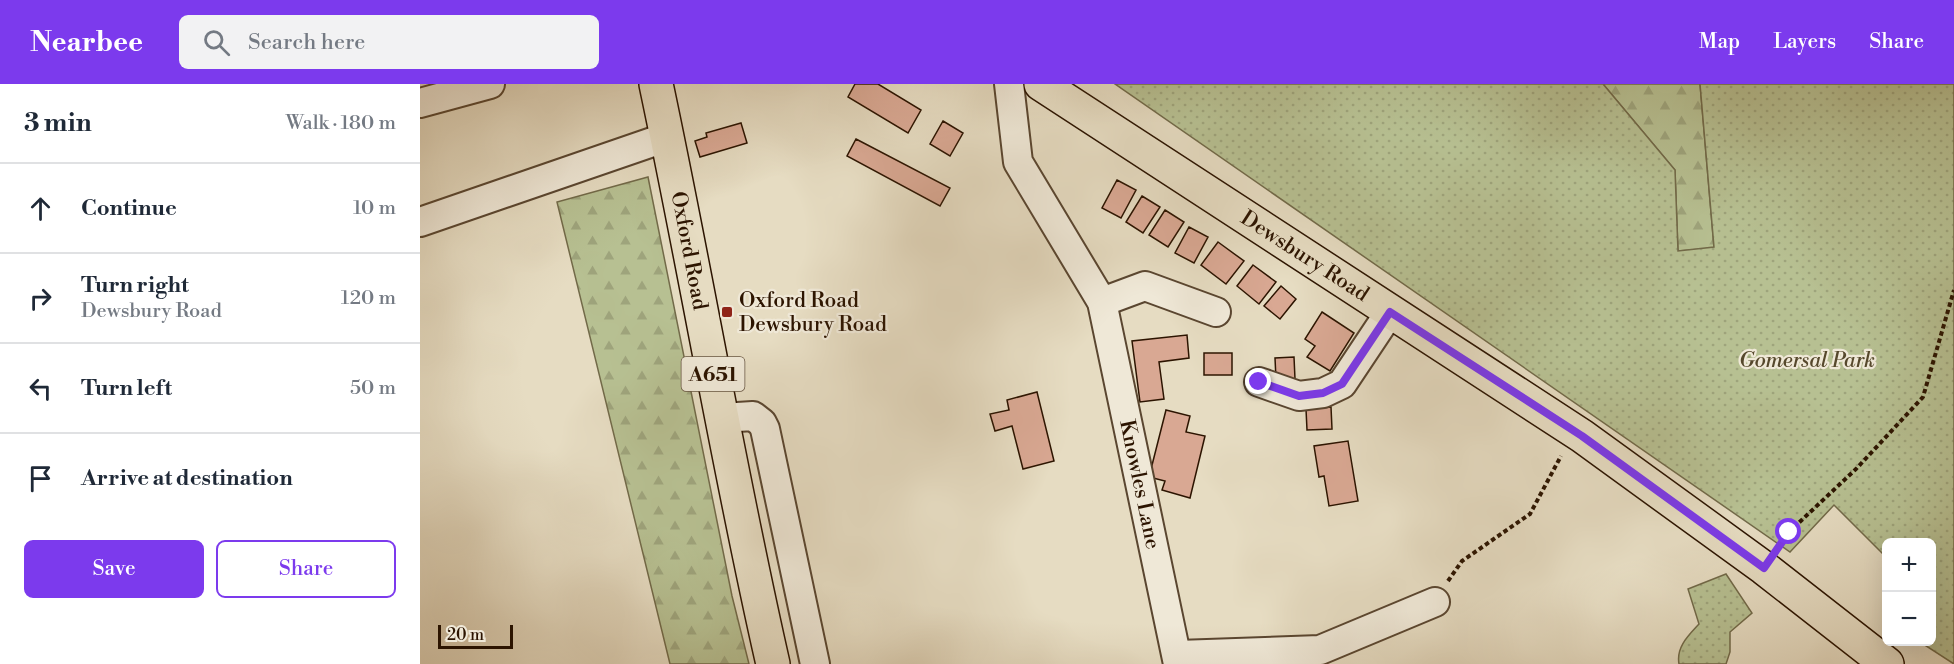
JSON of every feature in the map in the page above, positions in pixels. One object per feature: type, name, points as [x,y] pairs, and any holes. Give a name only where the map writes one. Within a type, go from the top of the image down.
[{"type":"main road","name":"Oxford Road","points":[[656,84],[750,564],[773,664]]},
{"type":"main road","name":"Dewsbury Road","points":[[1041,84],[1582,436],[1764,568],[1887,664]]},
{"type":"street","points":[[420,103],[490,84]]},
{"type":"street","name":"Knowles Lane","points":[[1009,84],[1018,162],[1102,302],[1178,660]]},
{"type":"street","points":[[420,222],[667,137]]},
{"type":"street","points":[[1102,302],[1145,286],[1216,312]]},
{"type":"street","points":[[1259,382],[1299,396],[1323,393],[1342,384],[1390,312]]},
{"type":"street","points":[[722,418],[753,416],[762,423],[765,429],[815,664]]},
{"type":"street","points":[[1178,660],[1320,650],[1435,602]]},
{"type":"path","points":[[1764,568],[1789,532],[1856,469],[1923,398],[1954,290]]},
{"type":"path","points":[[1435,602],[1462,561],[1530,514],[1555,468]]},
{"type":"green space","name":"Gomersal Park","points":[[1115,84],[1603,84],[1675,170],[1678,251],[1714,247],[1700,84],[1954,84],[1954,664],[1926,646],[1936,646],[1936,538],[1882,538],[1882,553],[1834,505],[1790,552]]},
{"type":"green space","points":[[1603,84],[1700,84],[1714,248],[1678,251],[1675,170]]},
{"type":"green space","points":[[648,177],[732,596],[749,664],[670,664],[557,202]]},
{"type":"green space","points":[[1726,574],[1752,613],[1730,632],[1730,652],[1726,664],[1679,664],[1681,647],[1699,624],[1688,589]]},
{"type":"building","points":[[855,84],[878,84],[921,110],[908,133],[848,97]]},
{"type":"building","points":[[943,121],[963,133],[950,156],[930,144]]},
{"type":"building","points":[[741,123],[747,143],[700,157],[695,141],[707,137],[706,133]]},
{"type":"building","points":[[856,139],[950,188],[940,206],[847,156]]},
{"type":"building","points":[[1117,180],[1136,190],[1121,218],[1102,208]]},
{"type":"building","points":[[1142,196],[1160,207],[1143,233],[1126,222]]},
{"type":"building","points":[[1165,210],[1184,222],[1168,247],[1149,235]]},
{"type":"building","points":[[1189,227],[1208,237],[1194,263],[1175,253]]},
{"type":"building","points":[[1218,242],[1244,261],[1226,284],[1201,265]]},
{"type":"building","points":[[1253,265],[1276,282],[1259,304],[1237,286]]},
{"type":"building","points":[[1281,286],[1296,299],[1280,319],[1264,306]]},
{"type":"building","points":[[1322,312],[1354,333],[1330,371],[1307,357],[1315,346],[1305,339]]},
{"type":"building","points":[[1187,335],[1189,358],[1159,362],[1164,399],[1140,402],[1132,341]]},
{"type":"building","points":[[1204,353],[1232,353],[1232,375],[1204,375]]},
{"type":"building","points":[[1294,357],[1295,379],[1276,379],[1275,358]]},
{"type":"building","points":[[1037,392],[1054,461],[1023,469],[1012,426],[995,431],[990,414],[1009,410],[1007,400]]},
{"type":"building","points":[[1331,407],[1332,429],[1307,430],[1306,409]]},
{"type":"building","points":[[1166,410],[1190,416],[1186,432],[1205,436],[1190,498],[1162,490],[1165,481],[1149,477]]},
{"type":"building","points":[[1348,441],[1358,501],[1329,506],[1324,476],[1319,477],[1314,446]]},
{"type":"place","name":"Oxford Road Dewsbury Road","points":[[727,312]]},
{"type":"route","points":[[1259,382],[1299,396],[1323,393],[1342,384],[1390,312],[1582,436],[1764,568],[1789,532]]}]
